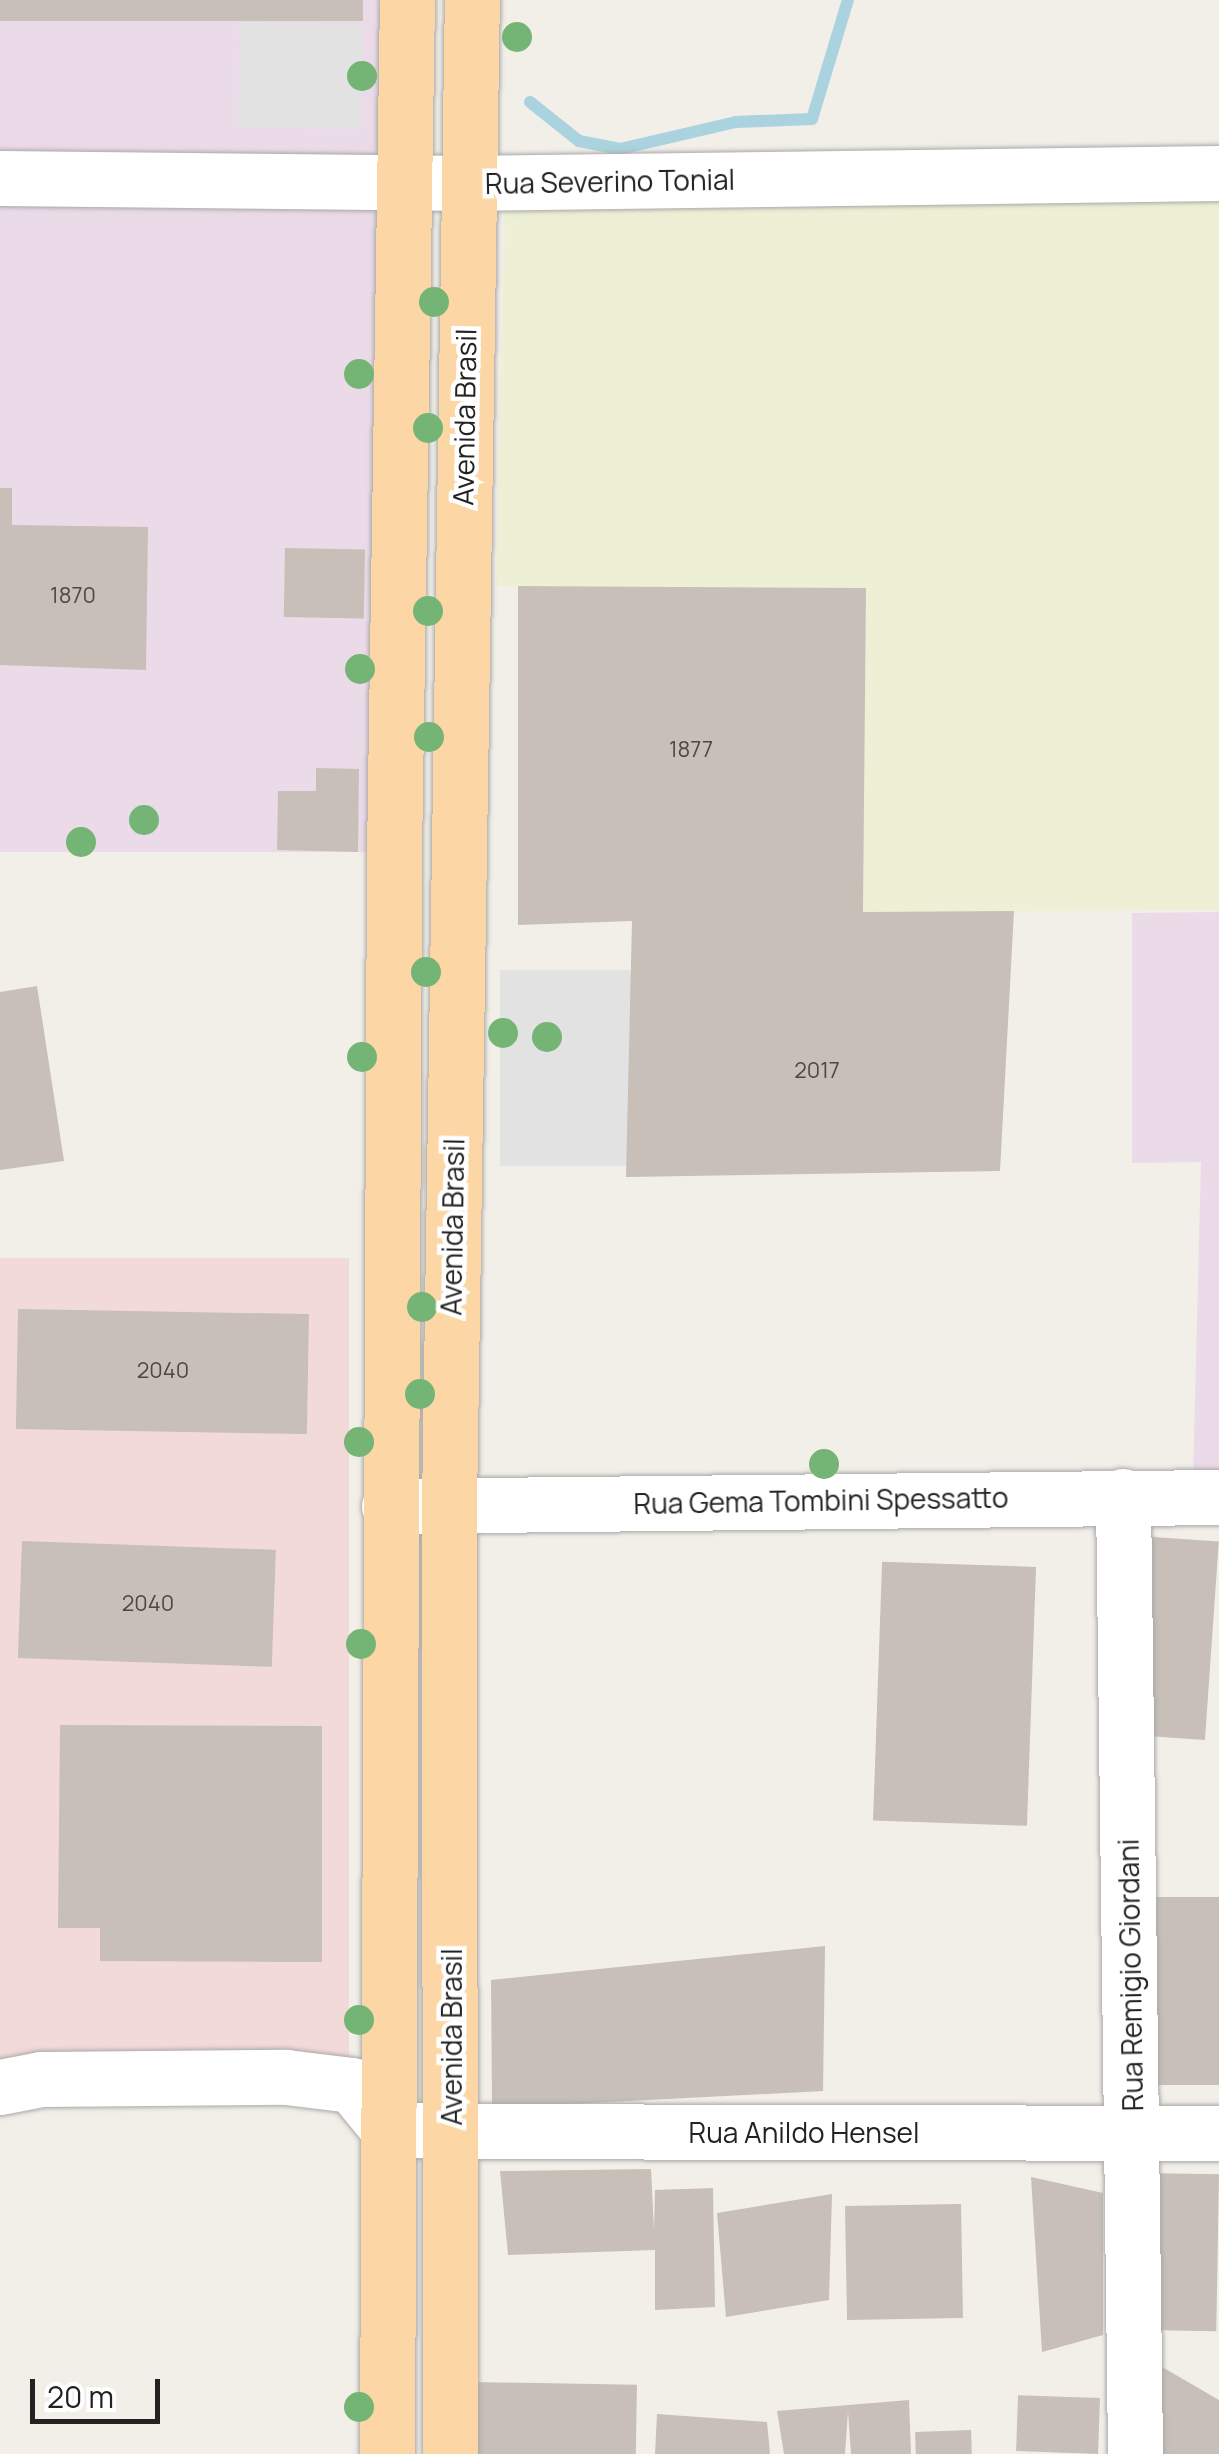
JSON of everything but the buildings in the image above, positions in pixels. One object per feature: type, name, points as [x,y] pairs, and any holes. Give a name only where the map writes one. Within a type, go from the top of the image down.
[{"type":"main road","name":"Avenida Brasil","points":[[406,0],[394,854],[451,2131],[450,2454]]},
{"type":"main road","name":"Avenida Brasil","points":[[387,2454],[388,2129],[456,855],[472,0]]},
{"type":"main road","points":[[394,854],[456,855]]},
{"type":"street","name":"Rua Severino Tonial","points":[[0,178],[469,184],[1219,173]]},
{"type":"street","name":"Rua Remigio Giordani","points":[[1122,1496],[1136,2454]]},
{"type":"street","name":"Rua Gema Tombini Spessatto","points":[[421,1506],[1219,1498]]},
{"type":"street","points":[[0,2087],[40,2079],[286,2077],[352,2085],[388,2129]]},
{"type":"street","name":"Rua Anildo Hensel","points":[[388,2129],[1219,2133]]},
{"type":"shaded area","points":[[0,0],[382,0],[382,852],[0,852]]},
{"type":"shaded area","points":[[240,22],[363,24],[361,129],[238,127]]},
{"type":"shaded area","points":[[1219,912],[1219,1478],[1193,1479],[1201,1162],[1132,1163],[1132,913]]},
{"type":"shaded area","points":[[500,970],[631,970],[631,1166],[500,1166]]},
{"type":"shaded area","points":[[0,1258],[349,1258],[349,2071],[0,2071]]},
{"type":"green space","points":[[1219,187],[1219,910],[863,912],[866,589],[496,586],[505,202]]},
{"type":"waterway","points":[[530,102],[579,141],[620,149],[736,122],[812,119],[848,0]]}]
